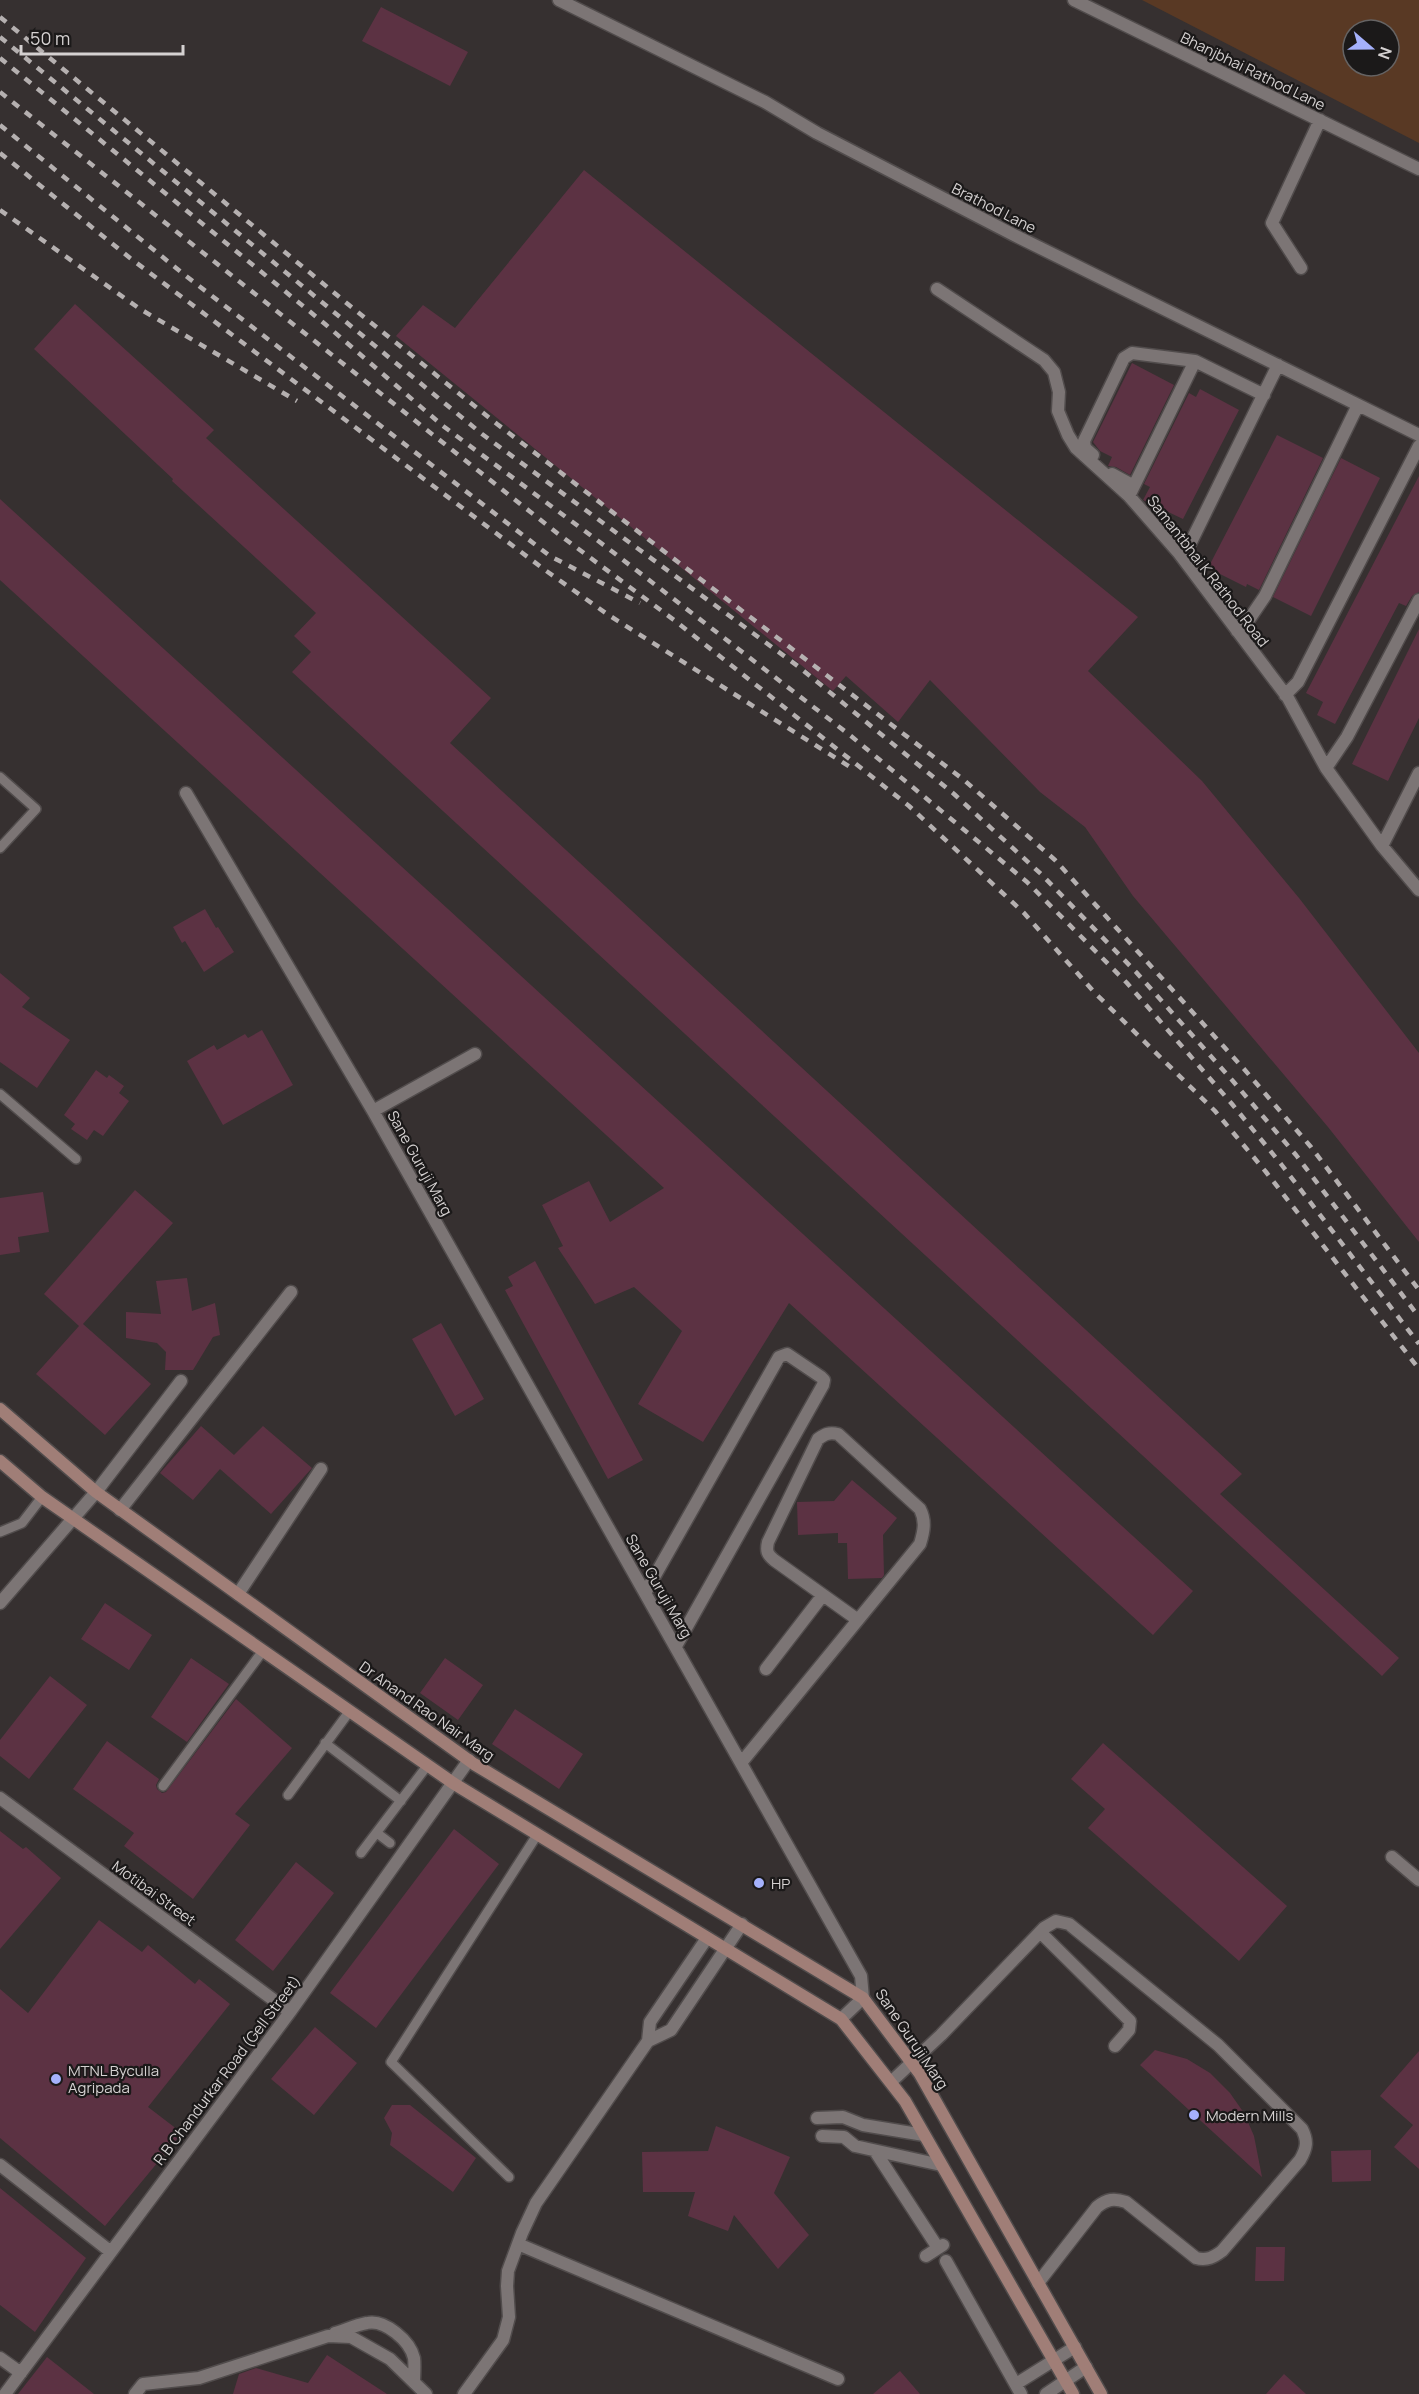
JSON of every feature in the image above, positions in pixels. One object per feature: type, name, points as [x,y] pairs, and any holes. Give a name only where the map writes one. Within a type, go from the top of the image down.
[{"type":"main road","name":"Dr Anand Rao Nair Marg","points":[[0,1409],[120,1510],[469,1760],[863,1998]]},
{"type":"main road","points":[[0,1461],[42,1497],[427,1766],[841,2019],[891,2082],[924,2135],[1073,2394]]},
{"type":"main road","name":"Sane Guruji Marg","points":[[863,1998],[913,2063],[1101,2394]]},
{"type":"street","name":"Brathod Lane","points":[[559,0],[765,102],[817,133],[1014,235],[1419,435]]},
{"type":"street","name":"Bhanjbhai Rathod Lane","points":[[1074,0],[1419,169]]},
{"type":"street","points":[[1301,268],[1272,223],[1320,120]]},
{"type":"street","name":"Samantbhai K Rathod Road","points":[[937,290],[1044,360],[1054,372],[1059,392],[1058,411],[1076,448],[1131,491],[1285,695],[1326,768],[1382,846],[1419,890]]},
{"type":"street","points":[[1195,361],[1131,491],[1085,448],[1084,441],[1124,358],[1131,353],[1195,361],[1264,395]]},
{"type":"street","points":[[1178,552],[1191,542],[1278,365]]},
{"type":"street","points":[[1237,630],[1250,618],[1265,596],[1358,405]]},
{"type":"street","points":[[1285,695],[1298,682],[1419,446]]},
{"type":"street","points":[[1326,768],[1347,737],[1419,600]]},
{"type":"street","points":[[1382,846],[1419,773]]},
{"type":"street","name":"Sane Guruji Marg","points":[[186,793],[373,1111],[676,1646],[861,1976],[863,1998]]},
{"type":"street","points":[[373,1111],[475,1053]]},
{"type":"street","points":[[120,1510],[291,1292]]},
{"type":"street","points":[[645,1593],[779,1357],[787,1354],[821,1377],[824,1380],[823,1385],[676,1646]]},
{"type":"street","points":[[0,1603],[96,1492],[181,1381]]},
{"type":"street","points":[[741,1763],[858,1620],[920,1544],[924,1532],[924,1518],[920,1509],[838,1434],[824,1434],[818,1439],[766,1550],[774,1560],[858,1620]]},
{"type":"street","points":[[238,1594],[321,1469]]},
{"type":"street","points":[[766,1669],[823,1595]]},
{"type":"street","name":"R B Chandurkar Road (Gell Street)","points":[[5,2394],[290,2012],[469,1760]]},
{"type":"street","name":"Motibai Street","points":[[0,1798],[290,2012]]},
{"type":"street","points":[[1392,1857],[1419,1880]]},
{"type":"street","points":[[891,2082],[913,2063],[1040,1932],[1056,1921],[1069,1924],[1218,2045],[1302,2129],[1307,2139],[1306,2149],[1300,2160],[1222,2251],[1213,2258],[1203,2260],[1196,2258],[1126,2202],[1115,2199],[1105,2201],[1097,2207],[1038,2283]]},
{"type":"street","points":[[648,2041],[671,2030],[742,1924]]},
{"type":"street","points":[[1040,1932],[1130,2021],[1129,2030],[1115,2046]]},
{"type":"street","points":[[464,2394],[503,2340],[509,2317],[508,2271],[536,2202],[648,2041],[650,2022],[707,1938]]},
{"type":"street","points":[[841,2019],[863,1998]]},
{"type":"street","points":[[818,2118],[843,2117],[863,2126],[924,2135]]},
{"type":"street","points":[[822,2136],[844,2137],[855,2146],[941,2165]]},
{"type":"street","points":[[875,2151],[941,2246],[926,2256]]},
{"type":"street","points":[[0,2165],[111,2252]]},
{"type":"street","points":[[518,2244],[838,2379]]},
{"type":"street","points":[[946,2261],[1019,2389],[1075,2347]]},
{"type":"street","points":[[135,2394],[143,2384],[199,2378],[368,2322],[379,2323],[389,2328],[409,2346],[414,2359],[414,2382]]},
{"type":"street","points":[[328,2336],[351,2337],[390,2360],[426,2394]]},
{"type":"street","points":[[0,2358],[21,2373]]},
{"type":"street","points":[[1046,2394],[1086,2367]]},
{"type":"lane","points":[[0,777],[36,809],[0,848]]},
{"type":"lane","points":[[0,1094],[76,1159]]},
{"type":"lane","points":[[0,1532],[22,1523],[42,1497]]},
{"type":"lane","points":[[164,1786],[262,1652]]},
{"type":"lane","points":[[288,1795],[349,1712]]},
{"type":"lane","points":[[325,1743],[401,1801]]},
{"type":"lane","points":[[361,1853],[427,1766]]},
{"type":"lane","points":[[377,1833],[390,1844]]},
{"type":"lane","points":[[509,2177],[391,2062],[537,1835]]},
{"type":"shaded area","points":[[1142,0],[1419,0],[1419,143]]},
{"type":"building","points":[[381,7],[468,52],[450,86],[362,41]]},
{"type":"building","points":[[584,170],[1138,617],[1088,671],[1202,781],[1299,898],[1419,1053],[1419,1242],[1328,1127],[1133,896],[1085,827],[1040,792],[930,680],[898,722],[846,676],[833,691],[396,336],[423,305],[455,328]]},
{"type":"building","points":[[75,304],[214,430],[206,438],[491,698],[450,743],[1242,1474],[1220,1494],[1399,1658],[1382,1676],[292,672],[311,652],[294,636],[316,613],[172,481],[173,479],[34,349]]},
{"type":"building","points":[[1132,363],[1174,385],[1130,475],[1116,467],[1108,466],[1112,457],[1100,451],[1093,442]]},
{"type":"building","points":[[1200,389],[1239,410],[1183,519],[1143,500],[1150,487],[1144,484],[1189,393],[1196,397]]},
{"type":"building","points":[[1277,435],[1323,458],[1259,590],[1247,584],[1246,587],[1208,568]]},
{"type":"building","points":[[1341,458],[1380,478],[1311,616],[1273,597]]},
{"type":"building","points":[[1419,476],[1419,592],[1412,596],[1406,606],[1399,603],[1335,724],[1317,715],[1323,702],[1306,693]]},
{"type":"building","points":[[0,499],[1193,1591],[1153,1635],[789,1303],[703,1442],[638,1404],[682,1331],[634,1287],[595,1304],[558,1248],[563,1246],[542,1205],[589,1181],[610,1222],[664,1188],[0,580]]},
{"type":"building","points":[[1419,629],[1419,718],[1388,781],[1352,764]]},
{"type":"building","points":[[205,909],[234,952],[204,972],[185,941],[182,943],[173,927]]},
{"type":"building","points":[[0,973],[30,998],[22,1007],[70,1040],[37,1088],[0,1062]]},
{"type":"building","points":[[262,1030],[293,1085],[223,1125],[187,1061],[214,1045],[217,1050],[245,1034],[248,1038]]},
{"type":"building","points":[[96,1070],[107,1078],[109,1075],[124,1086],[119,1093],[129,1101],[103,1136],[94,1130],[87,1140],[71,1129],[75,1124],[64,1115]]},
{"type":"building","points":[[135,1190],[173,1223],[83,1324],[151,1384],[105,1435],[36,1374],[79,1326],[44,1294]]},
{"type":"building","points":[[43,1192],[49,1232],[18,1237],[20,1252],[0,1255],[0,1198]]},
{"type":"building","points":[[535,1261],[643,1460],[608,1479],[505,1290],[513,1286],[508,1277]]},
{"type":"building","points":[[187,1278],[192,1311],[215,1303],[220,1335],[213,1337],[193,1370],[165,1370],[166,1352],[157,1343],[126,1338],[126,1312],[161,1314],[156,1281]]},
{"type":"building","points":[[441,1323],[484,1399],[455,1416],[412,1339]]},
{"type":"building","points":[[201,1426],[234,1455],[263,1426],[312,1468],[271,1514],[220,1469],[193,1500],[160,1473]]},
{"type":"building","points":[[852,1480],[897,1518],[883,1535],[884,1575],[882,1578],[848,1579],[847,1543],[838,1543],[838,1533],[798,1535],[797,1502],[834,1501]]},
{"type":"building","points":[[105,1603],[152,1635],[129,1670],[81,1639]]},
{"type":"building","points":[[191,1658],[229,1684],[187,1742],[151,1717]]},
{"type":"building","points":[[445,1658],[483,1685],[458,1720],[420,1693]]},
{"type":"building","points":[[50,1676],[87,1705],[29,1779],[0,1756],[0,1740]]},
{"type":"building","points":[[236,1699],[292,1748],[235,1814],[250,1825],[193,1899],[124,1846],[134,1833],[73,1789],[107,1741],[159,1779],[157,1789],[162,1793],[166,1792]]},
{"type":"building","points":[[515,1709],[583,1754],[559,1789],[492,1744]]},
{"type":"building","points":[[1103,1743],[1287,1906],[1239,1961],[1088,1828],[1105,1809],[1071,1779]]},
{"type":"building","points":[[454,1829],[499,1864],[376,2028],[330,1993]]},
{"type":"building","points":[[0,1831],[23,1849],[26,1847],[61,1878],[0,1949]]},
{"type":"building","points":[[296,1862],[334,1893],[273,1971],[235,1940]]},
{"type":"building","points":[[99,1920],[142,1952],[148,1945],[195,1984],[199,1979],[230,2004],[148,2107],[182,2133],[105,2226],[0,2138],[0,1989],[28,2013]]},
{"type":"building","points":[[315,2027],[357,2063],[314,2115],[271,2079]]},
{"type":"building","points":[[1155,2050],[1187,2059],[1210,2073],[1230,2093],[1244,2113],[1254,2136],[1262,2177],[1140,2065]]},
{"type":"building","points":[[1419,2051],[1419,2169],[1394,2147],[1413,2125],[1380,2096]]},
{"type":"building","points":[[392,2105],[410,2105],[476,2158],[453,2192],[390,2145],[392,2133],[384,2118]]},
{"type":"building","points":[[716,2126],[790,2157],[774,2193],[809,2235],[778,2269],[734,2215],[728,2231],[688,2216],[695,2192],[643,2192],[642,2152],[708,2151]]},
{"type":"building","points":[[1371,2150],[1371,2181],[1332,2182],[1331,2151]]},
{"type":"building","points":[[0,2188],[86,2258],[35,2332],[0,2305]]},
{"type":"building","points":[[1256,2247],[1285,2247],[1284,2281],[1255,2281]]},
{"type":"building","points":[[327,2355],[387,2394],[233,2394],[239,2374],[256,2368],[308,2383]]},
{"type":"building","points":[[47,2357],[94,2394],[18,2394]]},
{"type":"building","points":[[900,2371],[920,2394],[873,2394]]},
{"type":"building","points":[[1284,2374],[1306,2394],[1266,2394]]},
{"type":"railway","points":[[0,17],[497,424],[964,780],[1055,860],[1244,1069],[1311,1147],[1419,1290]]},
{"type":"railway","points":[[0,37],[482,434],[799,667],[954,794],[1041,874],[1136,972],[1296,1155],[1419,1317]]},
{"type":"railway","points":[[0,58],[325,324],[443,426],[605,546],[851,736],[1027,882],[1127,983],[1232,1104],[1419,1344]]},
{"type":"railway","points":[[0,92],[557,533],[674,620],[909,806],[1024,913],[1094,992],[1215,1111],[1266,1172],[1419,1369]]},
{"type":"railway","points":[[0,125],[186,276],[550,556],[640,603]]},
{"type":"railway","points":[[0,153],[130,258],[545,570],[607,614],[850,767]]},
{"type":"railway","points":[[0,210],[140,309],[297,401]]},
{"type":"place","name":"HP","points":[[759,1883]]},
{"type":"place","name":"MTNL Byculla Agripada","points":[[56,2079]]},
{"type":"place","name":"Modern Mills","points":[[1194,2115]]}]
